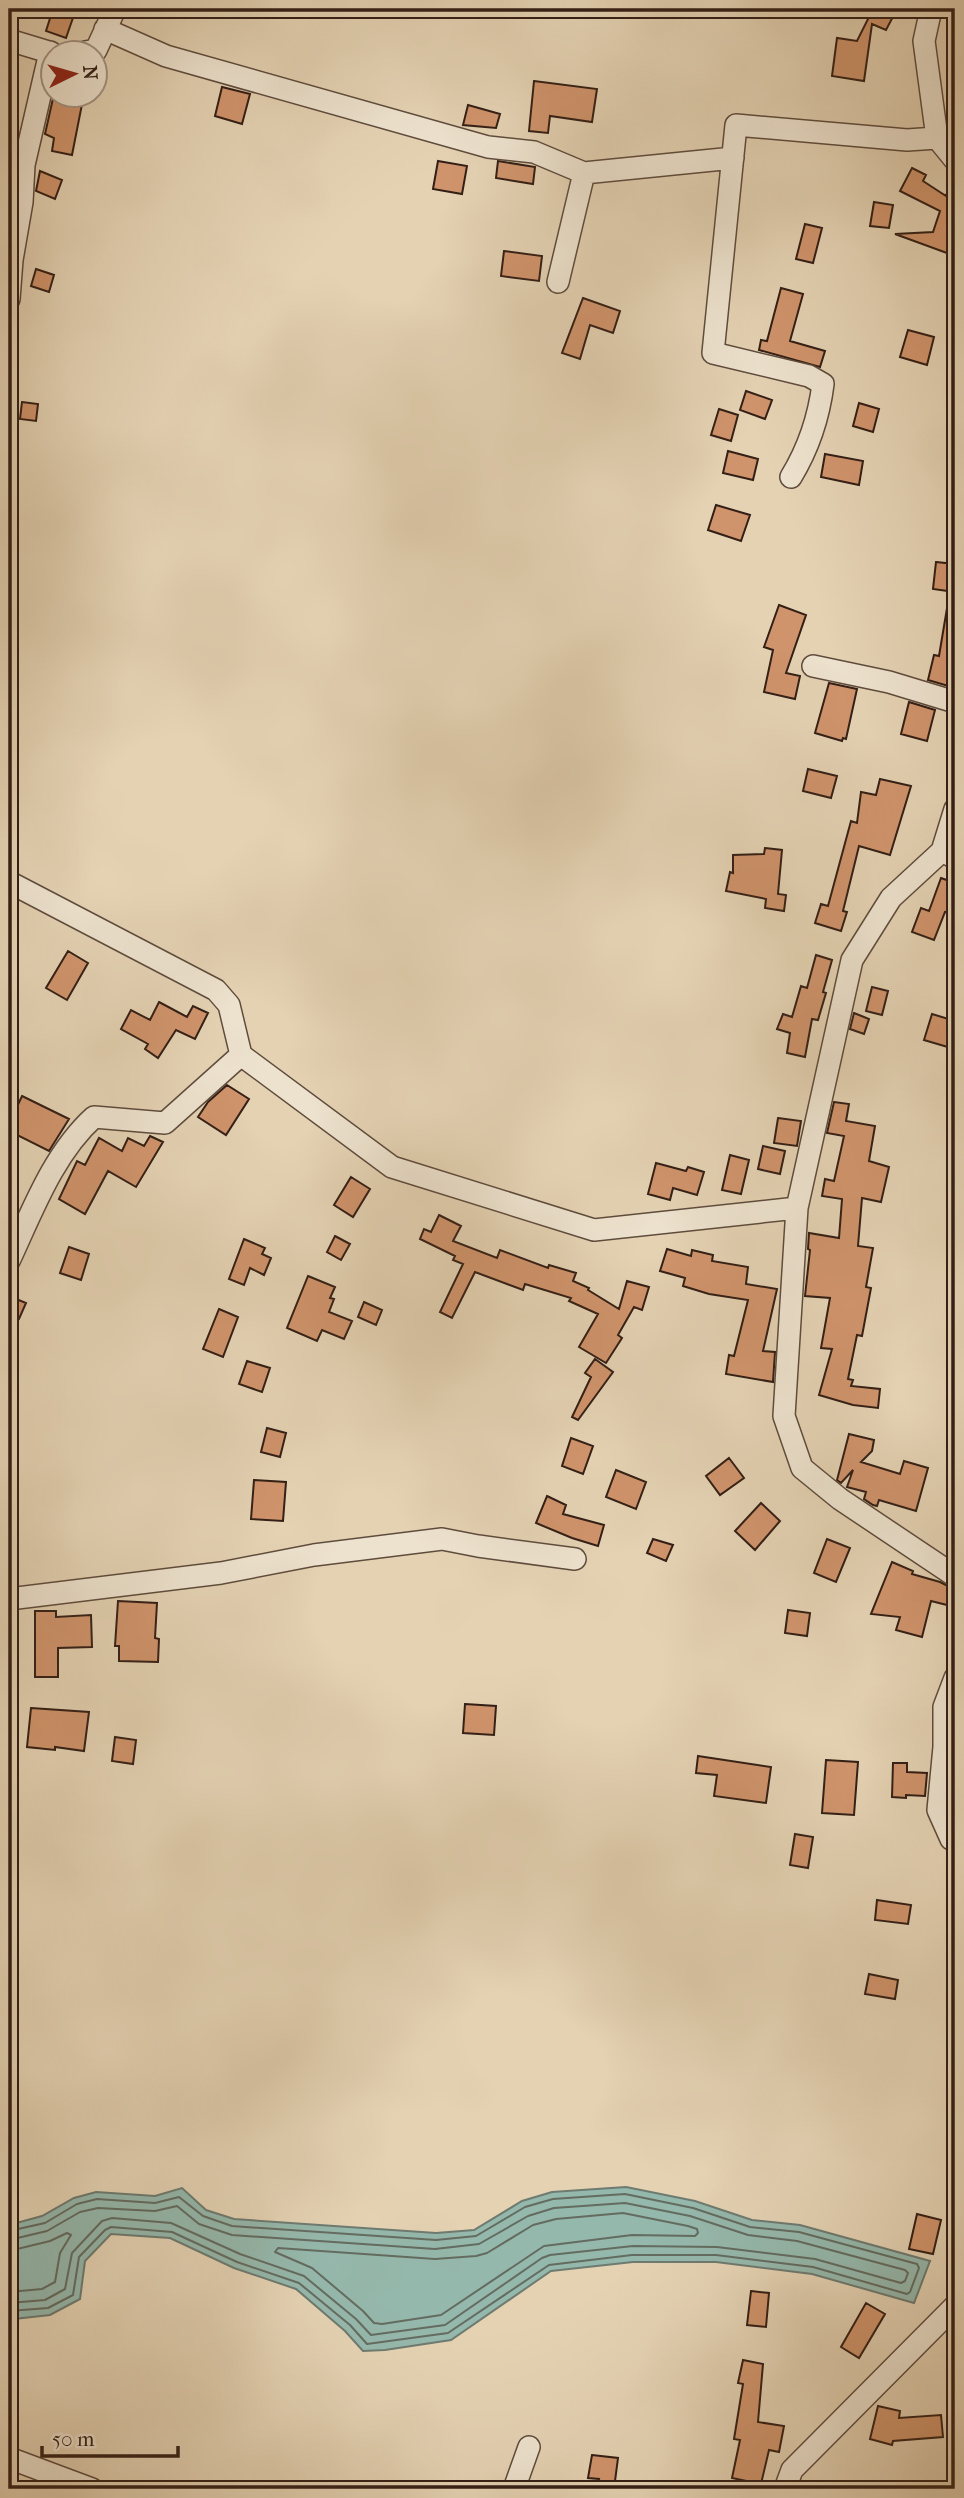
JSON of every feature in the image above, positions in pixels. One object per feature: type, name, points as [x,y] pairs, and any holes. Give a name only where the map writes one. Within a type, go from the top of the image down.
[{"type":"street","points":[[102,38],[115,9]]},
{"type":"street","points":[[931,9],[924,41],[937,138],[955,160]]},
{"type":"street","points":[[106,29],[166,56],[488,147],[534,152],[584,173],[733,158]]},
{"type":"street","points":[[9,40],[38,48]]},
{"type":"street","points":[[9,299],[12,260],[22,202],[24,165],[38,106]]},
{"type":"street","points":[[791,477],[799,464],[820,409],[823,384],[808,376],[713,353],[736,125],[907,140],[937,138]]},
{"type":"street","points":[[558,282],[584,173]]},
{"type":"street","points":[[813,666],[889,682],[955,702]]},
{"type":"street","points":[[955,809],[949,855],[891,898],[852,960],[797,1208],[784,1416],[802,1468],[840,1499],[955,1576]]},
{"type":"street","points":[[9,882],[216,990],[229,1005],[241,1055],[392,1167],[594,1230],[797,1208]]},
{"type":"street","points":[[9,1261],[48,1179],[80,1129],[94,1117],[165,1123],[241,1055]]},
{"type":"street","points":[[9,1599],[221,1573],[314,1555],[442,1539],[575,1559]]},
{"type":"street","points":[[955,1678],[944,1707],[944,1746],[938,1810],[951,1839],[955,1840]]},
{"type":"street","points":[[785,2489],[792,2470],[955,2306]]},
{"type":"street","points":[[514,2489],[529,2447]]},
{"type":"street","points":[[9,2458],[92,2489]]},
{"type":"water","points":[[626,2187],[695,2201],[752,2220],[800,2225],[930,2261],[914,2303],[812,2274],[716,2262],[633,2262],[551,2271],[451,2340],[363,2351],[345,2331],[296,2289],[234,2268],[170,2238],[111,2234],[85,2261],[80,2299],[50,2315],[9,2318],[9,2225],[42,2216],[74,2198],[96,2192],[155,2196],[182,2188],[206,2210],[234,2219],[436,2233],[474,2230],[522,2201],[552,2192]]},
{"type":"building","points":[[53,9],[76,9],[66,38],[46,31]]},
{"type":"building","points":[[873,9],[897,9],[886,30],[872,24],[864,81],[832,76],[837,38],[857,41]]},
{"type":"building","points":[[534,81],[597,89],[592,122],[550,116],[548,133],[529,131]]},
{"type":"building","points":[[222,87],[250,94],[242,124],[215,116]]},
{"type":"building","points":[[468,105],[500,114],[496,128],[463,125]]},
{"type":"building","points":[[51,108],[81,108],[72,155],[52,151],[54,138],[45,134]]},
{"type":"building","points":[[438,161],[467,166],[462,194],[433,189]]},
{"type":"building","points":[[498,161],[535,167],[533,184],[496,178]]},
{"type":"building","points":[[912,168],[926,175],[923,181],[946,196],[953,174],[955,175],[955,256],[895,234],[933,232],[940,211],[900,191]]},
{"type":"building","points":[[40,171],[62,180],[55,199],[36,191]]},
{"type":"building","points":[[874,202],[893,205],[889,228],[870,226]]},
{"type":"building","points":[[805,224],[822,228],[813,263],[796,259]]},
{"type":"building","points":[[504,251],[542,256],[539,281],[501,276]]},
{"type":"building","points":[[36,269],[54,275],[49,292],[31,286]]},
{"type":"building","points":[[781,288],[803,294],[790,341],[825,351],[820,367],[759,350],[761,340],[767,341]]},
{"type":"building","points":[[583,298],[620,311],[613,333],[590,325],[580,359],[562,353]]},
{"type":"building","points":[[908,330],[934,337],[927,365],[900,357]]},
{"type":"building","points":[[746,391],[772,400],[765,419],[740,410]]},
{"type":"building","points":[[22,402],[38,404],[36,421],[20,419]]},
{"type":"building","points":[[859,403],[879,409],[873,432],[853,426]]},
{"type":"building","points":[[719,409],[738,415],[731,441],[711,435]]},
{"type":"building","points":[[728,451],[758,459],[753,480],[723,473]]},
{"type":"building","points":[[825,454],[863,461],[859,485],[821,477]]},
{"type":"building","points":[[716,505],[750,515],[741,541],[708,530]]},
{"type":"building","points":[[936,562],[955,564],[955,592],[933,589]]},
{"type":"building","points":[[779,605],[806,615],[786,673],[800,676],[795,699],[764,692],[773,650],[764,647]]},
{"type":"building","points":[[947,608],[955,609],[955,688],[928,680],[934,655],[939,656]]},
{"type":"building","points":[[829,683],[857,689],[846,739],[843,738],[842,741],[815,733]]},
{"type":"building","points":[[909,702],[935,710],[927,741],[901,734]]},
{"type":"building","points":[[808,769],[837,776],[831,798],[803,791]]},
{"type":"building","points":[[880,779],[911,786],[890,855],[859,846],[843,911],[847,912],[841,931],[815,923],[821,904],[828,906],[851,821],[857,823],[861,792],[876,795]]},
{"type":"building","points":[[765,848],[782,850],[778,894],[786,895],[784,911],[765,908],[766,899],[726,891],[730,872],[733,873],[733,855],[764,854]]},
{"type":"building","points":[[941,878],[955,883],[955,897],[950,913],[945,912],[934,940],[912,932],[921,908],[929,911]]},
{"type":"building","points":[[68,951],[88,963],[67,1000],[46,988]]},
{"type":"building","points":[[816,955],[832,960],[818,1020],[812,1019],[805,1057],[787,1053],[790,1033],[777,1029],[783,1014],[792,1017],[801,986],[807,988]]},
{"type":"building","points":[[872,987],[888,991],[882,1015],[866,1011]]},
{"type":"building","points":[[159,1002],[187,1017],[193,1006],[208,1013],[195,1039],[176,1030],[158,1058],[145,1049],[148,1044],[121,1029],[131,1010],[150,1020]]},
{"type":"building","points":[[854,1013],[869,1019],[864,1034],[850,1029]]},
{"type":"building","points":[[932,1014],[955,1021],[951,1048],[924,1040]]},
{"type":"building","points":[[227,1085],[249,1099],[226,1135],[198,1117],[208,1102]]},
{"type":"building","points":[[22,1096],[69,1119],[49,1151],[9,1131],[9,1124]]},
{"type":"building","points":[[834,1102],[849,1104],[846,1121],[875,1126],[869,1161],[889,1167],[881,1202],[862,1198],[858,1246],[873,1248],[866,1287],[871,1288],[862,1336],[857,1335],[848,1379],[853,1380],[851,1386],[880,1389],[878,1408],[853,1405],[819,1395],[832,1349],[821,1348],[830,1298],[805,1296],[809,1233],[839,1238],[842,1199],[822,1196],[825,1179],[834,1181],[844,1136],[827,1133]]},
{"type":"building","points":[[778,1118],[801,1121],[797,1146],[774,1143]]},
{"type":"building","points":[[150,1136],[163,1142],[136,1187],[108,1171],[85,1214],[59,1199],[77,1161],[85,1165],[99,1138],[122,1151],[128,1138],[144,1146]]},
{"type":"building","points":[[763,1146],[785,1151],[780,1174],[758,1169]]},
{"type":"building","points":[[730,1155],[749,1160],[741,1194],[722,1190]]},
{"type":"building","points":[[656,1163],[686,1171],[688,1167],[704,1172],[697,1195],[673,1188],[670,1200],[648,1194]]},
{"type":"building","points":[[351,1177],[370,1189],[353,1217],[334,1205]]},
{"type":"building","points":[[439,1215],[461,1226],[453,1241],[497,1258],[500,1250],[548,1268],[549,1265],[576,1273],[573,1281],[589,1288],[588,1290],[619,1309],[627,1281],[649,1287],[642,1310],[634,1307],[618,1335],[622,1338],[606,1363],[579,1347],[598,1314],[569,1301],[571,1298],[525,1284],[523,1290],[475,1272],[452,1318],[440,1312],[463,1264],[453,1260],[455,1256],[420,1239],[424,1229],[431,1232]]},
{"type":"building","points":[[335,1236],[350,1244],[341,1260],[327,1252]]},
{"type":"building","points":[[244,1239],[265,1248],[262,1254],[271,1258],[264,1275],[250,1268],[244,1285],[229,1279]]},
{"type":"building","points":[[69,1247],[89,1254],[81,1280],[60,1273]]},
{"type":"building","points":[[667,1249],[691,1256],[692,1250],[713,1255],[712,1261],[748,1267],[746,1284],[777,1289],[763,1351],[775,1352],[773,1382],[726,1374],[729,1355],[734,1356],[748,1300],[709,1294],[683,1286],[685,1278],[660,1271]]},
{"type":"building","points":[[308,1276],[335,1287],[330,1298],[334,1299],[329,1312],[352,1321],[344,1339],[322,1330],[317,1341],[287,1328]]},
{"type":"building","points":[[9,1296],[26,1303],[19,1319],[9,1314]]},
{"type":"building","points":[[364,1302],[382,1310],[376,1325],[358,1317]]},
{"type":"building","points":[[219,1309],[238,1317],[223,1357],[203,1349]]},
{"type":"building","points":[[595,1359],[613,1372],[578,1420],[572,1417],[591,1377],[585,1373]]},
{"type":"building","points":[[247,1361],[270,1368],[262,1392],[239,1384]]},
{"type":"building","points":[[267,1428],[286,1433],[280,1457],[261,1452]]},
{"type":"building","points":[[849,1434],[874,1440],[872,1451],[861,1462],[900,1474],[904,1461],[928,1468],[916,1511],[879,1500],[877,1506],[873,1505],[864,1499],[866,1492],[847,1487],[853,1470],[841,1483],[837,1480]]},
{"type":"building","points":[[571,1438],[593,1446],[583,1474],[562,1466]]},
{"type":"building","points":[[729,1458],[744,1478],[720,1495],[706,1476]]},
{"type":"building","points":[[616,1470],[646,1482],[636,1509],[606,1497]]},
{"type":"building","points":[[254,1480],[286,1482],[283,1521],[251,1519]]},
{"type":"building","points":[[547,1496],[566,1505],[563,1514],[604,1525],[598,1546],[536,1523]]},
{"type":"building","points":[[761,1503],[780,1521],[755,1550],[735,1531]]},
{"type":"building","points":[[653,1539],[673,1545],[666,1561],[647,1553]]},
{"type":"building","points":[[827,1539],[850,1548],[836,1582],[814,1573]]},
{"type":"building","points":[[892,1562],[913,1571],[912,1574],[952,1588],[947,1605],[931,1601],[922,1637],[896,1630],[900,1617],[871,1614]]},
{"type":"building","points":[[118,1601],[157,1603],[155,1638],[159,1639],[158,1662],[119,1661],[119,1646],[115,1646]]},
{"type":"building","points":[[788,1610],[810,1613],[807,1636],[785,1633]]},
{"type":"building","points":[[35,1611],[56,1611],[56,1617],[91,1615],[92,1647],[58,1648],[58,1677],[35,1677]]},
{"type":"building","points":[[465,1704],[496,1706],[494,1735],[463,1733]]},
{"type":"building","points":[[31,1708],[89,1712],[84,1751],[27,1747]]},
{"type":"building","points":[[115,1737],[136,1740],[133,1764],[112,1761]]},
{"type":"building","points":[[698,1756],[771,1767],[766,1803],[714,1796],[717,1775],[696,1773]]},
{"type":"building","points":[[826,1760],[858,1762],[854,1815],[822,1813]]},
{"type":"building","points":[[893,1763],[907,1763],[907,1772],[927,1773],[925,1796],[892,1797]]},
{"type":"building","points":[[795,1834],[813,1837],[808,1868],[790,1865]]},
{"type":"building","points":[[877,1900],[911,1905],[908,1924],[875,1920]]},
{"type":"building","points":[[869,1974],[898,1980],[895,1999],[865,1994]]},
{"type":"building","points":[[917,2214],[941,2220],[933,2254],[909,2249]]},
{"type":"building","points":[[751,2291],[769,2293],[766,2327],[747,2325]]},
{"type":"building","points":[[866,2303],[885,2314],[859,2358],[841,2347]]},
{"type":"building","points":[[743,2360],[763,2364],[758,2422],[784,2426],[779,2452],[769,2450],[761,2484],[732,2478],[740,2440],[734,2439],[743,2384],[738,2383]]},
{"type":"building","points":[[878,2406],[900,2411],[899,2418],[941,2415],[943,2437],[893,2441],[892,2445],[870,2439]]},
{"type":"building","points":[[592,2455],[618,2458],[614,2489],[596,2489],[599,2479],[588,2478]]}]
